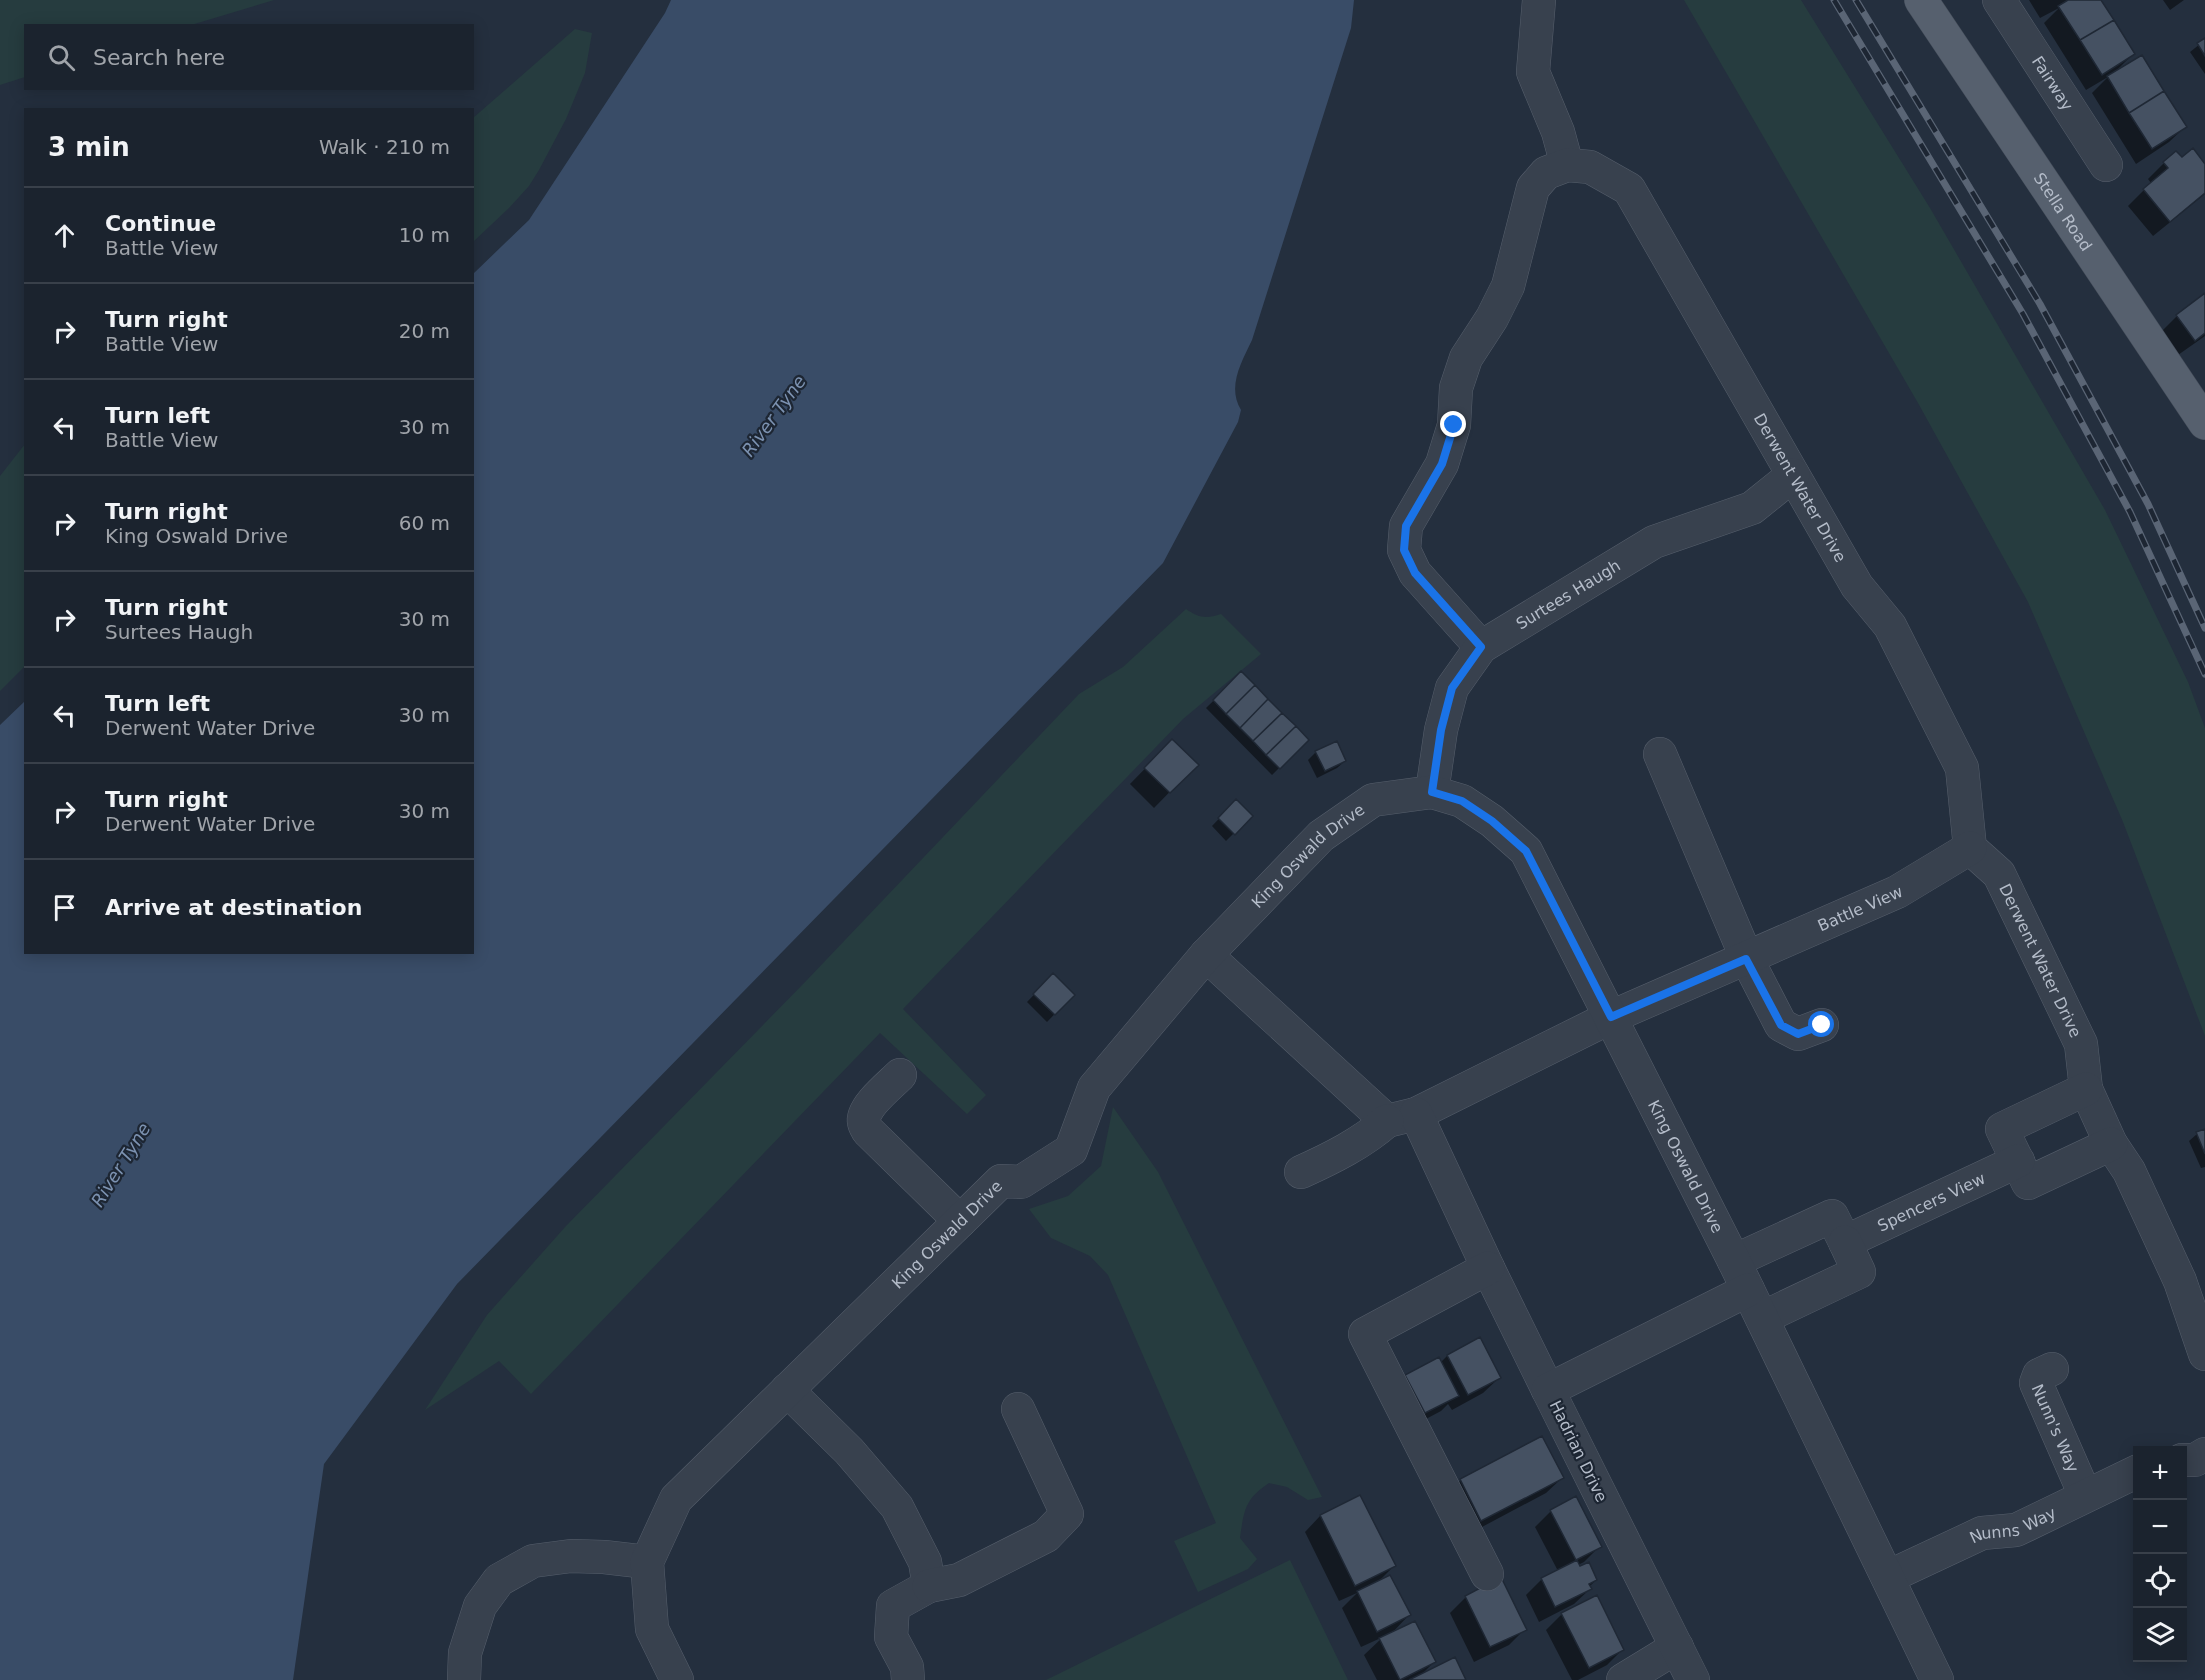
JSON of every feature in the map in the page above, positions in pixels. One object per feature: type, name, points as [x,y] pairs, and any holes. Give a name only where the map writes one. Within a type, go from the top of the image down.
[{"type":"main road","name":"Stella Road","points":[[1921,0],[2205,423]]},
{"type":"street","points":[[1481,647],[1415,573],[1404,550],[1406,526],[1442,464],[1454,425],[1456,388],[1466,358],[1492,318],[1508,286],[1533,188],[1546,173],[1567,165],[1558,132],[1533,72],[1539,0]]},
{"type":"street","name":"Fairway","points":[[1999,0],[2106,165]]},
{"type":"street","name":"Derwent Water Drive","points":[[1567,165],[1590,167],[1629,189],[1857,586],[1890,626],[1962,768],[1970,848],[1999,874],[2081,1044],[2086,1089],[2111,1144],[2129,1171],[2175,1271],[2205,1354]]},
{"type":"street","name":"Surtees Haugh","points":[[1432,792],[1441,730],[1452,688],[1481,647],[1654,542],[1752,508],[1793,475]]},
{"type":"street","points":[[1660,754],[1746,959],[1781,1025],[1798,1034],[1822,1025]]},
{"type":"street","name":"King Oswald Drive","points":[[677,1680],[652,1629],[647,1562],[676,1499],[1001,1180],[1021,1182],[1071,1150],[1094,1088],[1206,955],[1320,836],[1373,800],[1432,792],[1462,801],[1492,821],[1526,851],[1734,1261],[1937,1680]]},
{"type":"street","name":"Battle View","points":[[1301,1172],[1333,1157],[1401,1118],[1611,1017],[1897,892],[1970,848]]},
{"type":"street","points":[[1206,955],[1401,1118],[1488,1269],[1548,1390]]},
{"type":"street","points":[[900,1075],[868,1108],[864,1115],[864,1123],[868,1131],[960,1221]]},
{"type":"street","points":[[2086,1089],[2002,1129],[2028,1183],[2111,1144]]},
{"type":"street","name":"Spencers View","points":[[1845,1242],[2018,1161]]},
{"type":"street","points":[[1734,1261],[1832,1215],[1859,1272],[1755,1304]]},
{"type":"street","points":[[1487,1574],[1365,1334],[1488,1269]]},
{"type":"street","name":"Hadrian Drive","points":[[1693,1680],[1548,1390],[1755,1304]]},
{"type":"street","name":"Nunn's Way","points":[[2052,1369],[2039,1375],[2036,1383],[2085,1495]]},
{"type":"street","points":[[788,1390],[849,1451],[897,1507],[925,1562],[929,1586]]},
{"type":"street","points":[[908,1680],[908,1667],[891,1636],[893,1606],[929,1586],[959,1580],[1046,1536],[1067,1514],[1018,1409]]},
{"type":"street","points":[[2187,1460],[2195,1460],[2205,1454]]},
{"type":"street","name":"Nunns Way","points":[[1888,1577],[1982,1533],[2016,1530],[2133,1473]]},
{"type":"street","points":[[464,1680],[465,1653],[480,1606],[499,1580],[533,1561],[571,1556],[647,1562]]},
{"type":"street","points":[[1623,1680],[1677,1647]]},
{"type":"green space","points":[[0,0],[274,0],[194,24],[24,24],[24,77],[0,85]]},
{"type":"green space","points":[[1684,0],[1801,0],[1930,208],[2105,510],[2188,682],[2205,728],[2205,1036],[2123,822],[2028,602],[1918,403]]},
{"type":"green space","points":[[575,29],[592,33],[585,73],[566,119],[539,170],[529,186],[509,208],[474,241],[474,117]]},
{"type":"green space","points":[[24,445],[24,667],[0,691],[0,476]]},
{"type":"green space","points":[[1186,609],[1203,617],[1221,614],[1261,654],[1183,719],[903,1009],[986,1095],[967,1114],[880,1033],[531,1394],[499,1361],[425,1410],[487,1315],[566,1226],[807,980],[1079,694],[1123,667]]},
{"type":"green space","points":[[1113,1107],[1158,1172],[1322,1497],[1308,1500],[1287,1487],[1269,1483],[1261,1489],[1247,1506],[1240,1538],[1257,1559],[1248,1569],[1198,1592],[1174,1541],[1216,1523],[1108,1275],[1090,1256],[1051,1238],[1029,1209],[1068,1196],[1101,1166]]},
{"type":"green space","points":[[1290,1560],[1348,1680],[1046,1680]]},
{"type":"water","name":"River Tyne","points":[[671,0],[1354,0],[1351,28],[1252,340],[1237,375],[1235,393],[1241,410],[1238,422],[1163,563],[457,1284],[324,1464],[293,1680],[0,1680],[0,725],[24,702],[24,954],[474,954],[474,273],[529,220],[665,13]]},
{"type":"building","points":[[2068,0],[2101,0],[2114,20],[2080,40],[2058,6]]},
{"type":"building","points":[[2114,20],[2135,54],[2102,75],[2080,40]]},
{"type":"building","points":[[2205,38],[2205,56],[2197,43]]},
{"type":"building","points":[[2142,55],[2164,91],[2129,113],[2107,76]]},
{"type":"building","points":[[2164,91],[2187,127],[2152,149],[2129,113]]},
{"type":"building","points":[[2193,148],[2205,164],[2205,193],[2170,222],[2143,189],[2168,168],[2163,162],[2176,151],[2182,157]]},
{"type":"building","points":[[2205,293],[2205,333],[2195,341],[2176,315]]},
{"type":"building","points":[[1241,671],[1255,685],[1226,714],[1213,700]]},
{"type":"building","points":[[1255,685],[1268,699],[1240,728],[1226,714]]},
{"type":"building","points":[[1268,699],[1282,713],[1253,741],[1240,728]]},
{"type":"building","points":[[1282,713],[1296,726],[1266,755],[1253,741]]},
{"type":"building","points":[[1296,726],[1309,740],[1280,769],[1266,755]]},
{"type":"building","points":[[1172,739],[1199,765],[1170,793],[1144,768]]},
{"type":"building","points":[[1337,741],[1346,761],[1325,771],[1315,751]]},
{"type":"building","points":[[1236,799],[1253,816],[1235,835],[1218,818]]},
{"type":"building","points":[[1053,973],[1075,995],[1055,1015],[1033,994]]},
{"type":"building","points":[[2205,1129],[2205,1154],[2196,1132]]},
{"type":"building","points":[[1480,1337],[1501,1378],[1468,1395],[1447,1355]]},
{"type":"building","points":[[1439,1357],[1459,1396],[1425,1413],[1405,1375]]},
{"type":"building","points":[[1542,1436],[1564,1478],[1481,1521],[1460,1479]]},
{"type":"building","points":[[1360,1495],[1396,1566],[1355,1586],[1320,1515]]},
{"type":"building","points":[[1576,1496],[1602,1547],[1576,1560],[1550,1510]]},
{"type":"building","points":[[1577,1560],[1580,1566],[1589,1562],[1597,1580],[1589,1584],[1592,1589],[1555,1607],[1541,1578]]},
{"type":"building","points":[[1390,1575],[1411,1615],[1377,1632],[1357,1591]]},
{"type":"building","points":[[1501,1577],[1527,1630],[1490,1647],[1465,1596]]},
{"type":"building","points":[[1597,1595],[1624,1650],[1589,1668],[1561,1613]]},
{"type":"building","points":[[1415,1621],[1436,1662],[1400,1680],[1379,1638]]},
{"type":"building","points":[[1455,1657],[1466,1680],[1409,1680]]},
{"type":"railway","points":[[1834,0],[2023,314],[2130,512],[2205,674]]},
{"type":"railway","points":[[1856,0],[2040,304],[2148,504],[2205,628]]},
{"type":"route","points":[[1454,425],[1442,464],[1406,526],[1404,550],[1415,573],[1481,647],[1452,688],[1441,730],[1432,792],[1462,801],[1492,821],[1526,851],[1611,1017],[1746,959],[1781,1025],[1798,1034],[1822,1025]]}]
